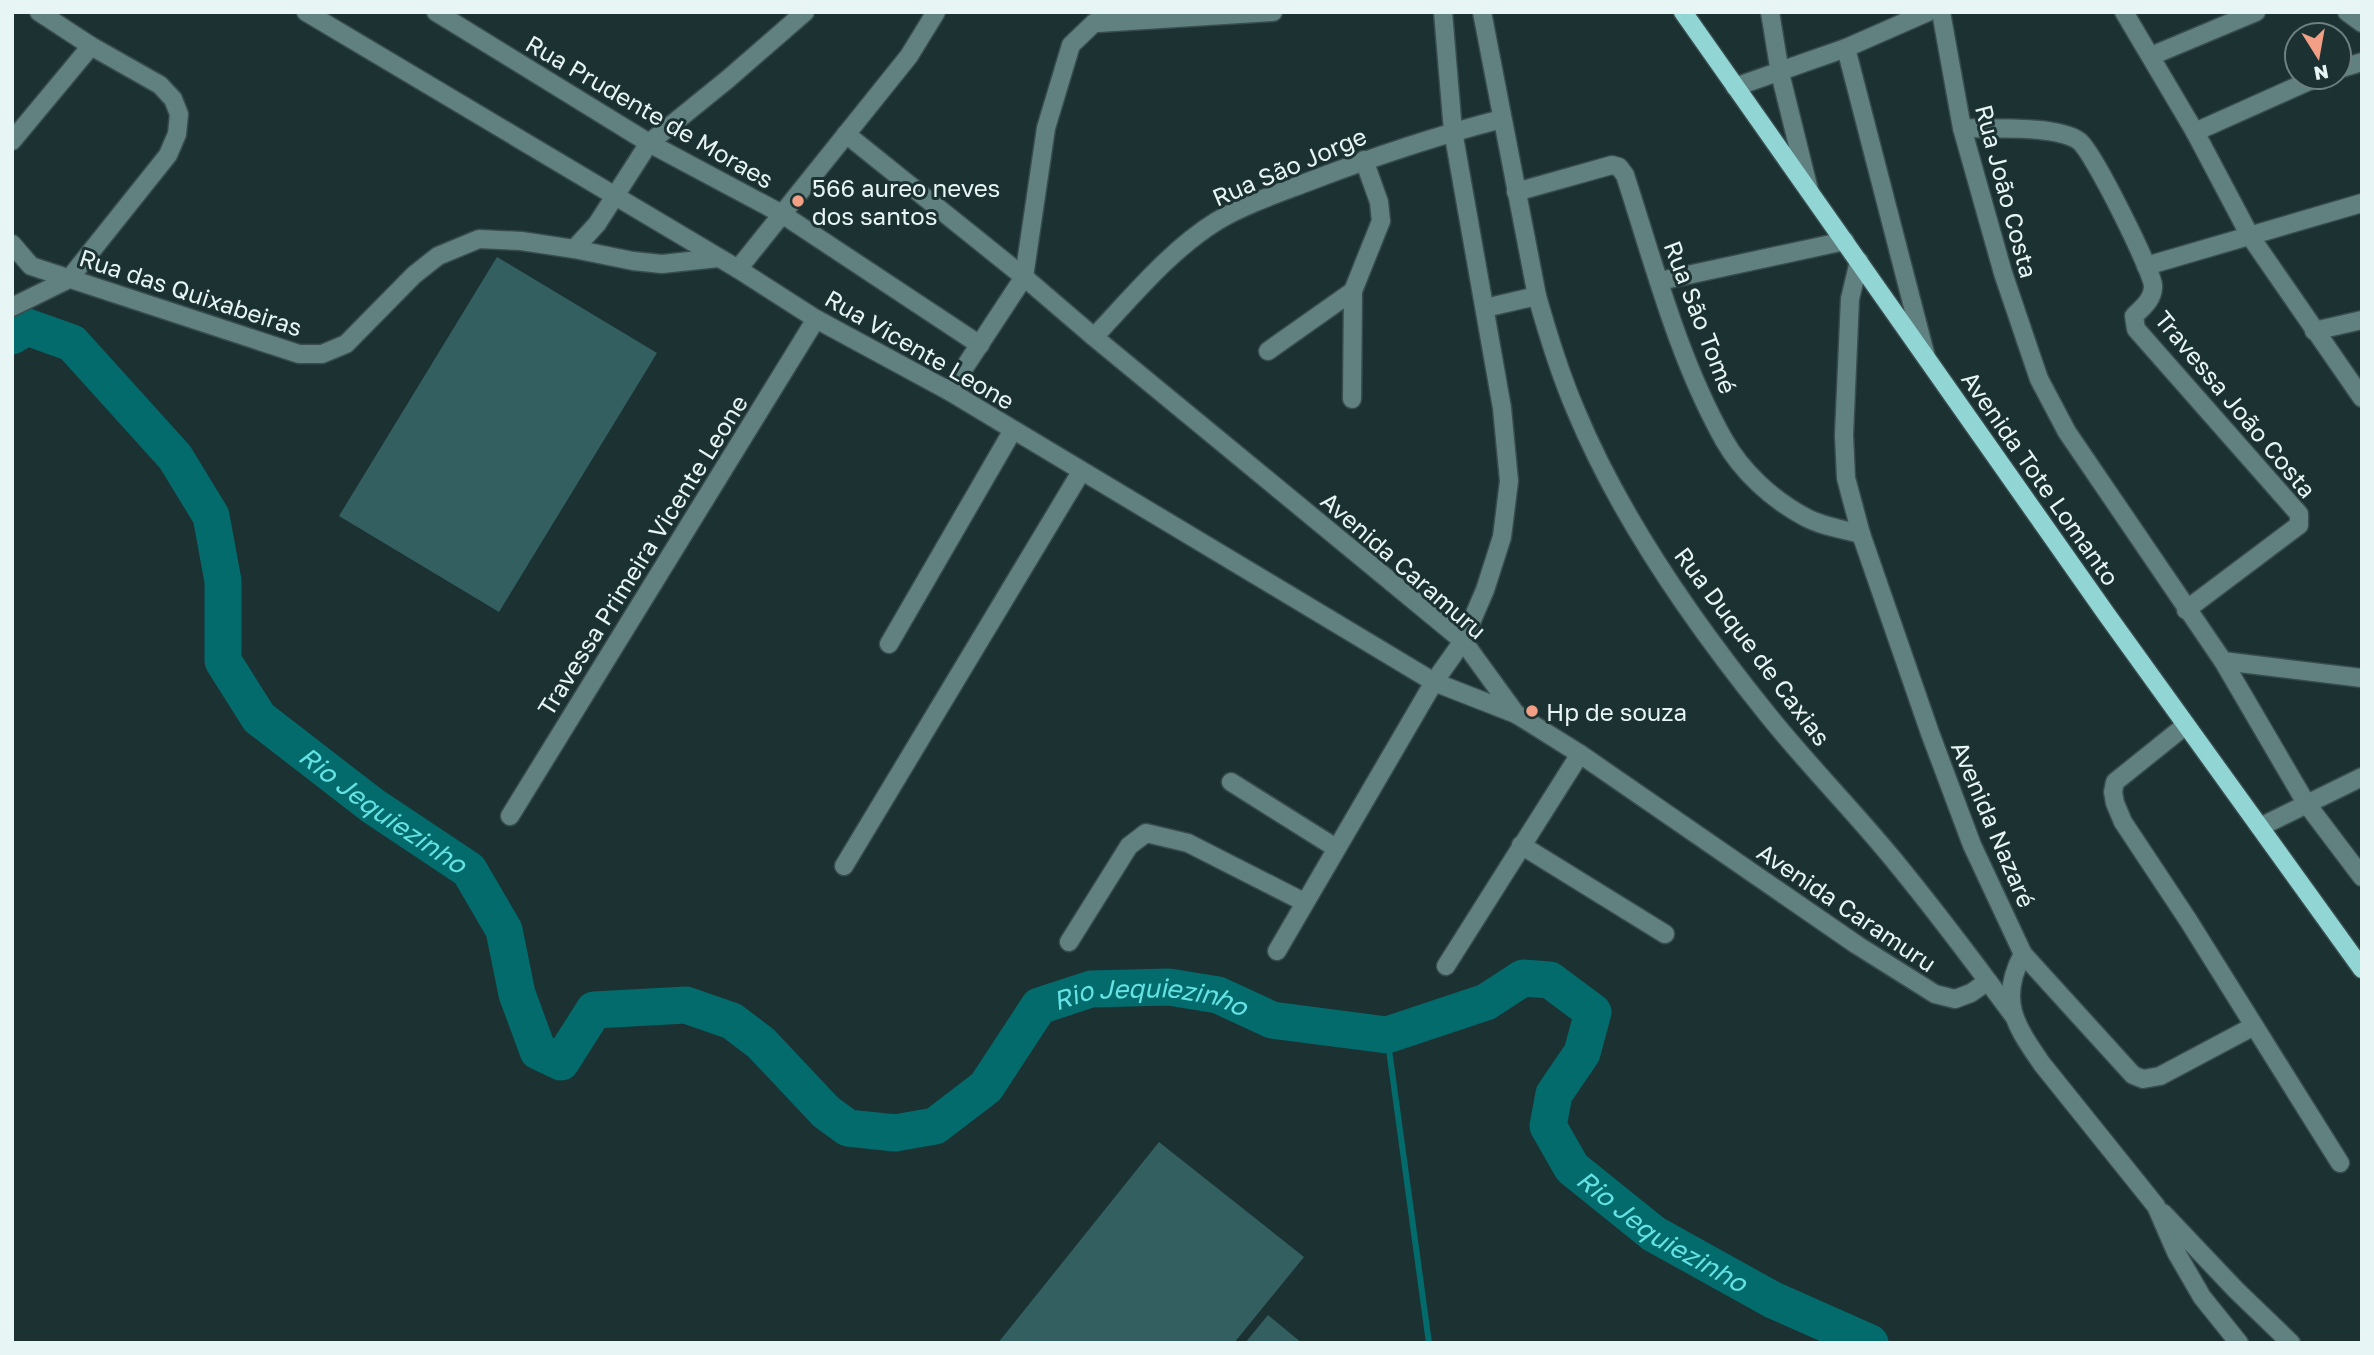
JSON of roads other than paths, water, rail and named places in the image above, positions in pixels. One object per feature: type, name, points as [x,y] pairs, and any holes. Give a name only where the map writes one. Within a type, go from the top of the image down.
[{"type":"main road","name":"Avenida Tote Lomanto","points":[[1683,12],[1811,197],[2362,970]]},
{"type":"street","points":[[12,307],[69,279],[168,155],[177,134],[179,114],[173,99],[160,85],[91,46],[39,12]]},
{"type":"street","name":"Rua Vicente Leone","points":[[306,12],[816,319],[949,391],[1434,681],[1516,714]]},
{"type":"street","name":"Rua Prudente de Moraes","points":[[436,12],[649,144],[782,214],[981,345]]},
{"type":"street","points":[[574,249],[597,224],[649,144],[805,12]]},
{"type":"street","points":[[738,270],[909,56],[936,12]]},
{"type":"street","points":[[949,391],[1024,277],[1046,128],[1071,45],[1094,23],[1112,12]]},
{"type":"street","points":[[1094,23],[1273,12]]},
{"type":"street","points":[[1277,951],[1434,681],[1463,641],[1485,590],[1502,537],[1510,481],[1502,408],[1453,131],[1443,12]]},
{"type":"street","name":"Rua Duque de Caxias","points":[[1482,12],[1537,296],[1576,412],[1613,488],[1681,600],[1769,716],[1892,858],[2015,1018]]},
{"type":"street","points":[[1770,12],[1780,73],[1811,197]]},
{"type":"street","points":[[1735,87],[1846,48],[1928,12]]},
{"type":"street","name":"Rua João Costa","points":[[1941,12],[1962,128],[2003,273],[2039,379],[2067,432],[2223,662],[2306,803],[2362,877]]},
{"type":"street","points":[[2124,12],[2194,132],[2250,236],[2362,398]]},
{"type":"street","points":[[2151,56],[2256,12]]},
{"type":"street","points":[[2347,12],[2362,23]]},
{"type":"street","points":[[12,141],[91,46]]},
{"type":"street","points":[[1846,48],[1927,358]]},
{"type":"street","points":[[2194,132],[2286,91]]},
{"type":"street","name":"Rua São Jorge","points":[[1094,337],[1188,243],[1218,220],[1268,197],[1364,160],[1453,131],[1502,119]]},
{"type":"street","name":"Travessa João Costa","points":[[1962,128],[2054,132],[2080,142],[2095,161],[2153,285],[2152,294],[2134,316],[2136,329],[2299,514],[2299,525],[2186,610]]},
{"type":"street","name":"Avenida Caramuru","points":[[846,134],[1024,277],[1463,641],[1516,714],[1580,754],[1857,945],[1935,994],[1955,999],[1971,993],[1988,981]]},
{"type":"street","points":[[1352,399],[1353,291],[1381,221],[1379,202],[1364,160]]},
{"type":"street","name":"Rua São Tomé","points":[[1516,192],[1612,165],[1619,167],[1625,176],[1685,357],[1725,442],[1747,472],[1775,497],[1806,518],[1861,534]]},
{"type":"street","points":[[2146,266],[2362,203]]},
{"type":"street","name":"Rua das Quixabeiras","points":[[12,244],[31,266],[299,354],[322,354],[346,345],[414,275],[438,257],[479,239],[521,241],[662,264],[718,258]]},
{"type":"street","points":[[1660,281],[1844,241]]},
{"type":"street","name":"Avenida Nazaré","points":[[1859,261],[1850,299],[1844,435],[1846,478],[1861,534],[1930,733],[1972,845],[2023,954],[2133,1075],[2143,1079],[2160,1076],[2254,1026]]},
{"type":"street","points":[[1268,351],[1353,291]]},
{"type":"street","points":[[1485,308],[1537,296]]},
{"type":"street","name":"Travessa Primeira Vicente Leone","points":[[510,816],[816,319]]},
{"type":"street","points":[[2314,331],[2362,320]]},
{"type":"street","points":[[889,644],[1013,430]]},
{"type":"street","points":[[845,866],[1081,472]]},
{"type":"street","points":[[2223,662],[2362,678]]},
{"type":"street","points":[[2186,726],[2115,782],[2115,803],[2123,822],[2189,920],[2340,1163]]},
{"type":"street","points":[[1446,967],[1580,754]]},
{"type":"street","points":[[2260,827],[2362,777]]},
{"type":"street","points":[[1230,782],[1336,848]]},
{"type":"street","points":[[1069,942],[1129,846],[1146,832],[1188,843],[1304,902]]},
{"type":"street","points":[[1521,845],[1665,934]]},
{"type":"street","points":[[2023,954],[2010,984],[2015,1018],[2026,1041],[2156,1206],[2291,1343]]},
{"type":"street","points":[[2156,1206],[2176,1252],[2202,1297],[2239,1343]]},
{"type":"waterway","name":"Rio Jequiezinho","points":[[12,336],[27,327],[72,343],[175,457],[211,516],[223,581],[223,661],[259,718],[373,806],[469,870],[504,930],[517,994],[538,1051],[561,1062],[594,1010],[686,1005],[732,1021],[761,1043],[826,1112],[848,1128],[895,1133],[935,1126],[986,1087],[1039,1006],[1091,989],[1169,987],[1218,995],[1272,1020],[1387,1035],[1486,1002],[1523,978],[1550,980],[1593,1012],[1582,1053],[1554,1094],[1548,1126],[1572,1168],[1654,1234],[1773,1300],[1870,1343]]},
{"type":"waterway","points":[[1387,1035],[1429,1343]]},
{"type":"place","name":"566 aureo neves dos santos","points":[[798,201]]},
{"type":"place","name":"Hp de souza","points":[[1532,711]]}]
